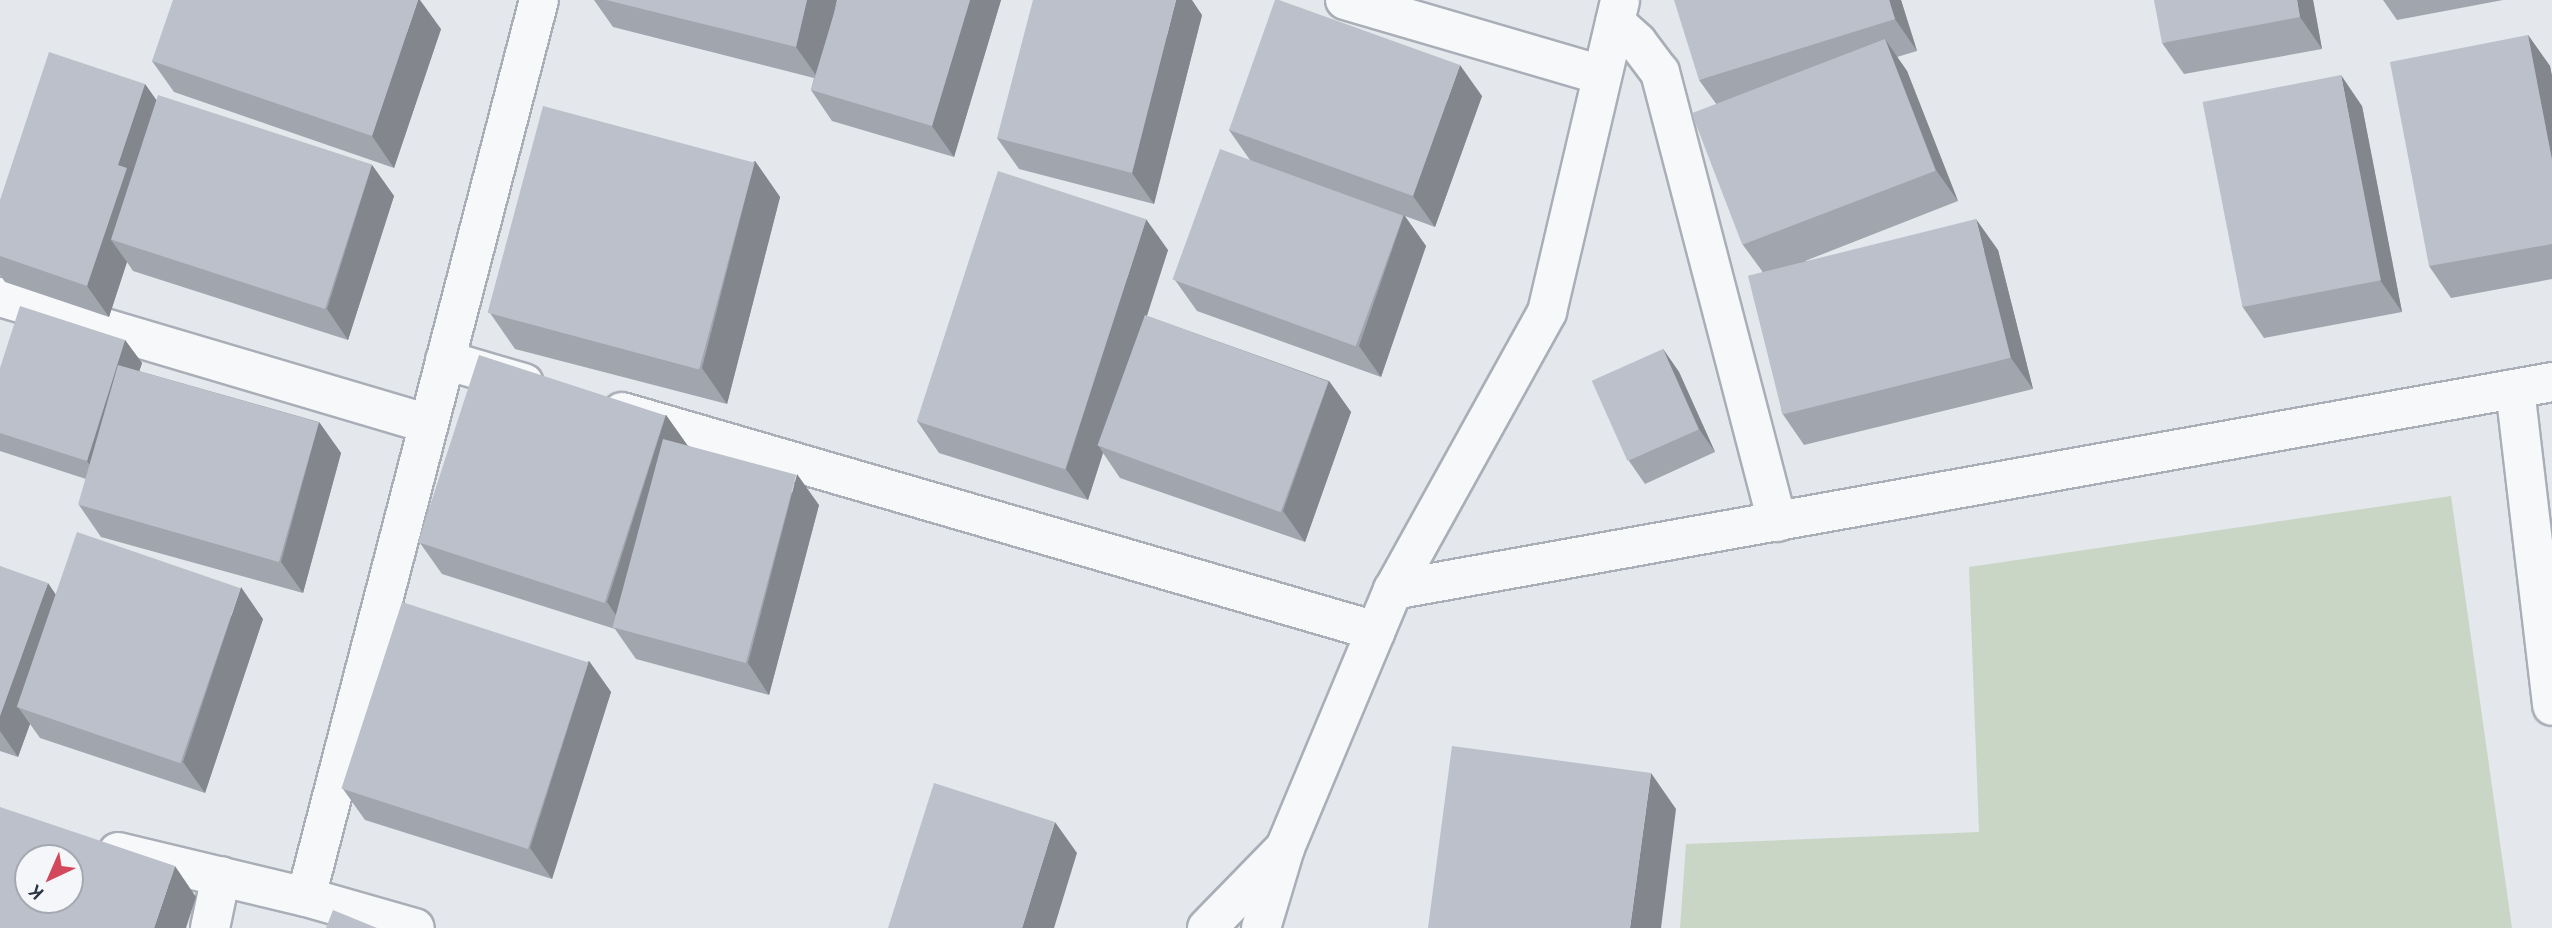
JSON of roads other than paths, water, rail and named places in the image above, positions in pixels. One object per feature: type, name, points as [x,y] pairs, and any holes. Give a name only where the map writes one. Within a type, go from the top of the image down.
[{"type":"street","points":[[306,897],[539,0]]},
{"type":"street","points":[[1345,0],[1602,75]]},
{"type":"street","points":[[1261,928],[1285,848],[1393,590],[1547,312],[1618,11]]},
{"type":"street","points":[[1618,11],[1660,72],[1777,522]]},
{"type":"street","points":[[0,298],[429,424]]},
{"type":"street","points":[[446,360],[552,391]]},
{"type":"street","points":[[1393,590],[2534,385],[2552,706]]},
{"type":"street","points":[[592,403],[1376,631]]},
{"type":"street","points":[[78,842],[306,897],[415,928]]},
{"type":"street","points":[[1207,928],[1285,848]]},
{"type":"street","points":[[210,928],[220,876]]}]
